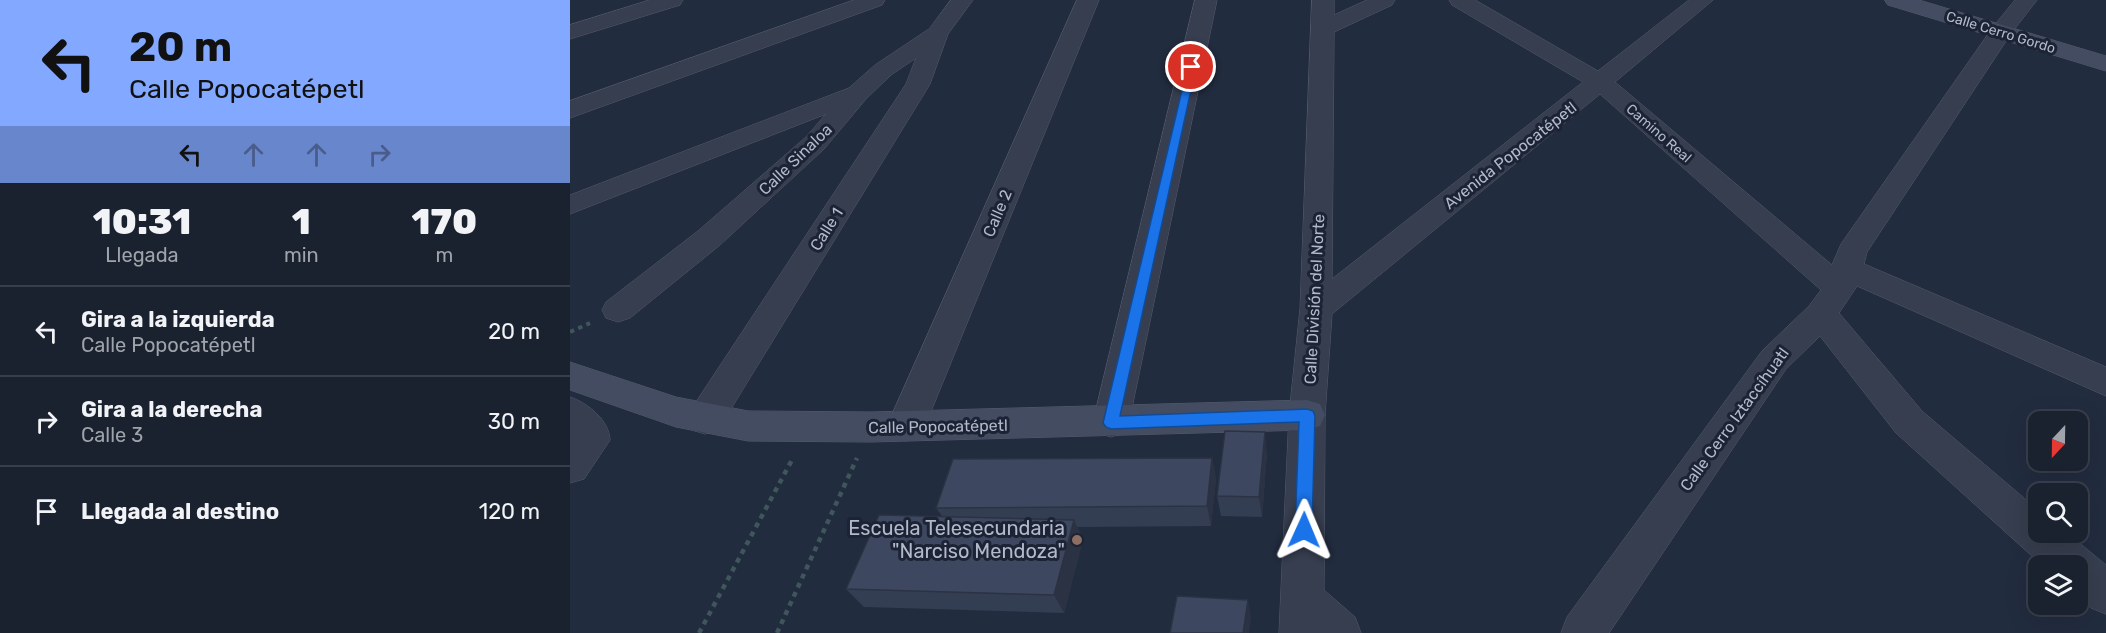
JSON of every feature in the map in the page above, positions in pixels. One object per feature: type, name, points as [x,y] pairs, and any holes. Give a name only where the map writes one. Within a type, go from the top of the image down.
[{"type":"street","points":[[570,32],[672,0]]},
{"type":"street","points":[[570,110],[874,0]]},
{"type":"street","name":"Calle Sinaloa","points":[[618,310],[709,238],[815,143],[857,94],[882,70],[937,34],[962,0]]},
{"type":"street","name":"Calle 2","points":[[906,426],[1088,0]]},
{"type":"street","points":[[1111,423],[1206,0]]},
{"type":"street","name":"Calle División del Norte","points":[[1301,616],[1307,416],[1316,309],[1323,0]]},
{"type":"street","points":[[1322,29],[1384,0]]},
{"type":"street","name":"Camino Real","points":[[1460,0],[1602,82],[1836,291],[1909,422],[2062,555]]},
{"type":"street","name":"Avenida Popocatépetl","points":[[1316,309],[1702,0]]},
{"type":"street","name":"Calle Cerro Gordo","points":[[1896,0],[2106,64]]},
{"type":"street","name":"Calle Cerro Iztaccíhuatl","points":[[1583,633],[1774,360],[1836,291],[1852,251],[2025,0]]},
{"type":"street","name":"Calle 1","points":[[705,419],[918,84],[937,34]]},
{"type":"street","points":[[570,206],[857,94]]},
{"type":"street","points":[[1836,291],[2106,382]]},
{"type":"street","name":"Calle Popocatépetl","points":[[574,410],[650,404],[705,419],[748,426],[810,428],[1111,423],[1307,416]]},
{"type":"street","name":"Camino Real","points":[[2088,577],[2106,593]]},
{"type":"street","points":[[1301,616],[1339,633]]},
{"type":"path","points":[[699,633],[810,428]]},
{"type":"path","points":[[777,633],[871,428]]},
{"type":"building","points":[[1225,431],[1265,432],[1259,497],[1217,496]]},
{"type":"building","points":[[1212,458],[1207,506],[936,508],[953,459]]},
{"type":"building","points":[[879,515],[1074,520],[1054,595],[846,589]]},
{"type":"building","points":[[1177,596],[1248,600],[1243,633],[1170,633]]},
{"type":"place","name":"Escuela Telesecundaria \"Narciso Mendoza\"","points":[[1077,540]]},
{"type":"route","points":[[1191,67],[1111,423],[1307,416],[1304,530]]}]
